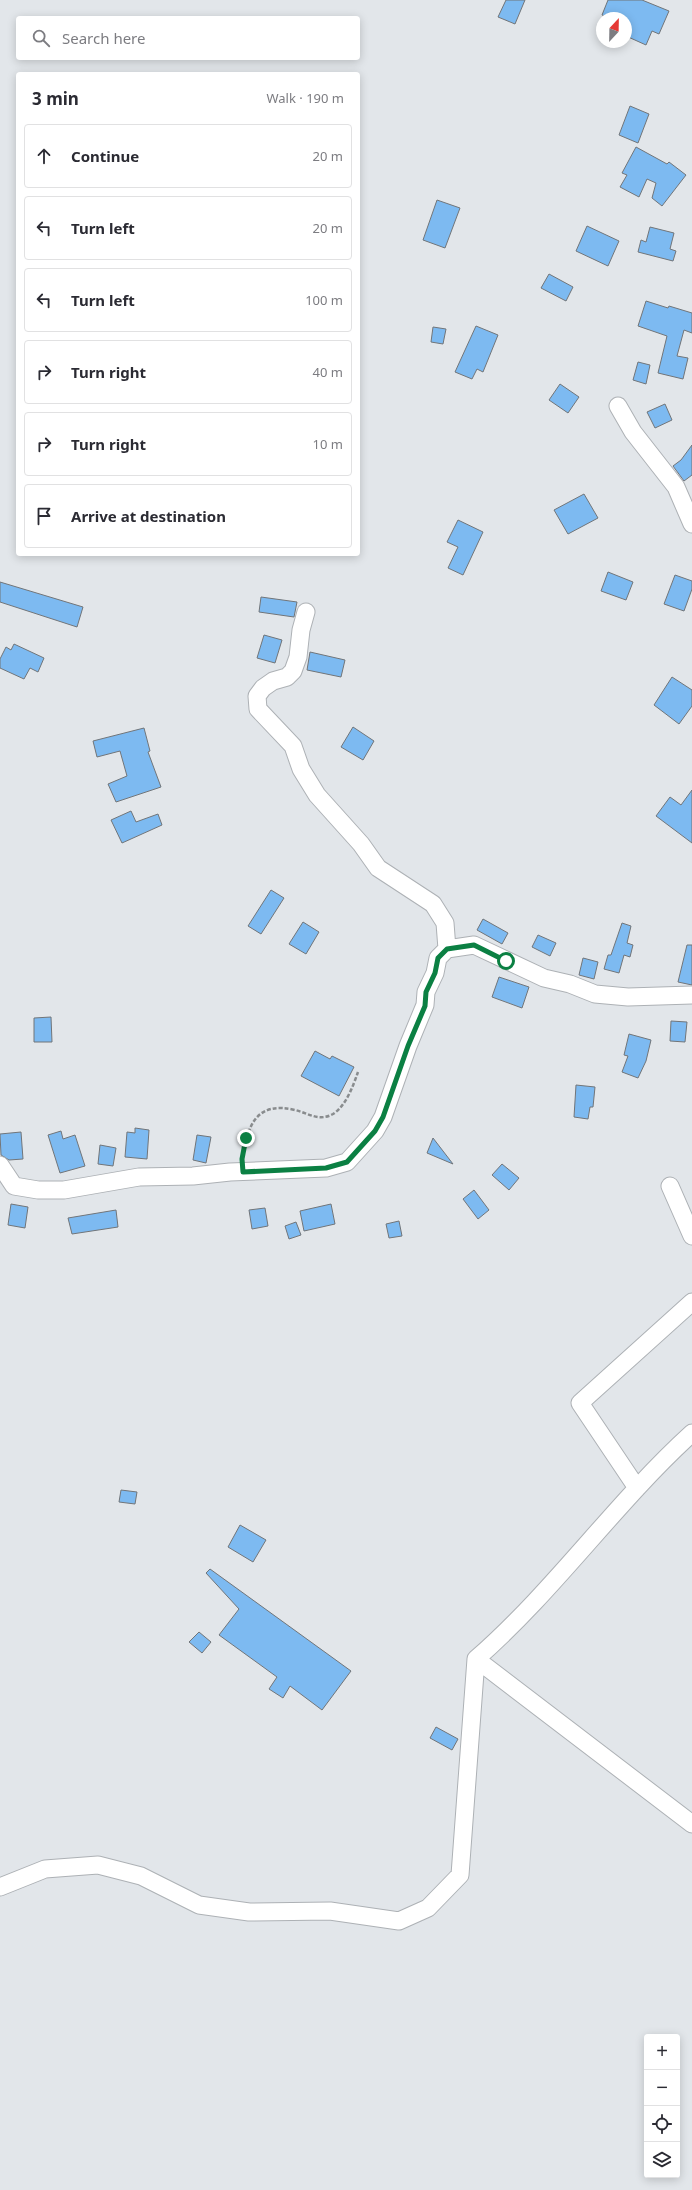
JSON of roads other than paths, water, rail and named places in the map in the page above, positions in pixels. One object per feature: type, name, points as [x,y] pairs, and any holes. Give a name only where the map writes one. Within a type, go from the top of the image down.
[{"type":"street","points":[[618,406],[633,432],[676,487],[692,524]]},
{"type":"street","points":[[306,612],[300,630],[298,657],[293,671],[287,677],[273,681],[263,688],[258,696],[258,709],[293,746],[301,769],[317,795],[360,844],[378,868],[433,904],[445,923],[447,949]]},
{"type":"street","points":[[0,1165],[14,1186],[38,1190],[64,1190],[139,1177],[200,1176],[243,1172],[326,1168],[347,1162],[375,1131],[383,1117],[408,1046],[425,1006],[426,992],[435,973],[438,958],[447,949],[474,945],[544,978],[570,984],[595,994],[628,998],[692,995]]},
{"type":"street","points":[[670,1186],[692,1236]]},
{"type":"street","points":[[637,1488],[580,1403],[692,1302]]},
{"type":"street","points":[[0,1887],[45,1870],[98,1865],[142,1876],[199,1905],[249,1912],[330,1911],[399,1922],[428,1908],[460,1875],[476,1659],[510,1629],[637,1488],[692,1432]]},
{"type":"street","points":[[476,1659],[692,1824]]}]
